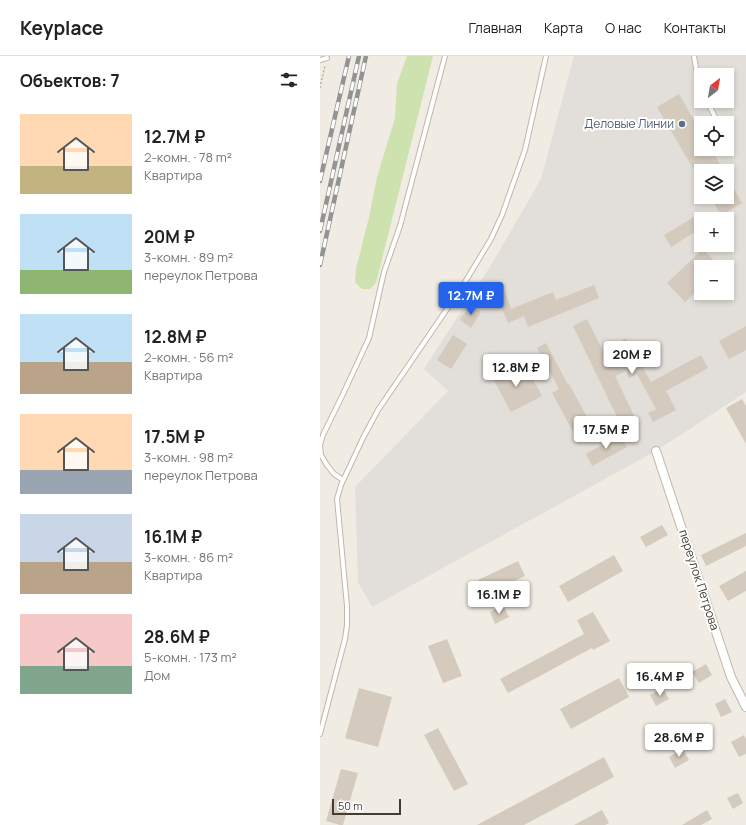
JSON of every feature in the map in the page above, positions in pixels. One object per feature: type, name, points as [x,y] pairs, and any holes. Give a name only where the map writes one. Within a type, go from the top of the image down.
[{"type":"street","name":"переулок Петрова","points":[[656,451],[731,677],[746,707]]},
{"type":"lane","points":[[343,480],[334,474],[321,455],[321,440],[325,428],[344,392],[368,338],[384,272],[400,226],[445,56]]},
{"type":"lane","points":[[320,734],[345,639],[347,625],[345,573],[337,499],[341,485],[378,410],[462,287],[491,239],[502,215],[525,150],[546,56]]},
{"type":"lane","points":[[694,56],[696,68]]},
{"type":"lane","points":[[320,60],[326,58]]},
{"type":"path","points":[[320,88],[326,58]]},
{"type":"shaded area","points":[[574,56],[746,56],[746,392],[656,451],[372,607],[358,582],[355,487],[448,391],[424,369],[493,262],[541,179]]},
{"type":"green space","points":[[407,56],[433,56],[376,283],[370,289],[362,289],[355,282],[356,269],[377,177],[395,118],[397,84]]},
{"type":"building","points":[[679,94],[694,120],[694,156],[715,156],[720,164],[694,164],[694,170],[657,107]]},
{"type":"building","points":[[734,189],[742,203],[726,212],[719,212],[714,204],[734,204]]},
{"type":"building","points":[[694,217],[694,232],[671,247],[664,235]]},
{"type":"building","points":[[700,252],[706,252],[713,260],[694,260],[694,294],[685,302],[667,283]]},
{"type":"building","points":[[594,285],[599,298],[528,327],[524,316],[508,323],[496,295],[505,292],[511,309],[553,292],[556,300]]},
{"type":"building","points":[[470,305],[481,312],[471,328],[460,320]]},
{"type":"building","points":[[587,319],[603,351],[626,338],[651,382],[701,355],[708,368],[666,391],[676,410],[653,422],[648,413],[656,409],[637,374],[629,378],[626,371],[615,376],[637,422],[623,429],[573,326]]},
{"type":"building","points":[[746,326],[746,350],[729,359],[719,341]]},
{"type":"building","points":[[453,335],[467,344],[451,369],[437,360]]},
{"type":"building","points":[[546,343],[594,430],[577,439],[552,393],[559,389],[537,348]]},
{"type":"building","points":[[500,366],[507,379],[527,368],[542,396],[511,412],[489,371]]},
{"type":"building","points":[[742,399],[746,406],[746,444],[726,408]]},
{"type":"building","points":[[620,435],[627,447],[592,466],[586,454]]},
{"type":"building","points":[[662,525],[668,535],[646,547],[640,537]]},
{"type":"building","points":[[746,533],[746,546],[706,566],[701,555]]},
{"type":"building","points":[[614,555],[623,571],[568,602],[559,586]]},
{"type":"building","points":[[518,561],[525,576],[485,595],[478,580]]},
{"type":"building","points":[[746,571],[746,591],[728,601],[719,586]]},
{"type":"building","points":[[503,605],[509,617],[495,624],[490,612]]},
{"type":"building","points":[[593,612],[610,641],[593,650],[592,648],[508,693],[500,679],[584,634],[577,620]]},
{"type":"building","points":[[447,639],[462,676],[443,683],[428,646]]},
{"type":"building","points":[[706,664],[712,675],[699,683],[692,672]]},
{"type":"building","points":[[619,678],[629,697],[571,729],[560,709]]},
{"type":"building","points":[[359,688],[392,697],[378,747],[345,738]]},
{"type":"building","points":[[663,688],[669,699],[656,706],[650,695]]},
{"type":"building","points":[[725,699],[732,712],[721,717],[715,704]]},
{"type":"building","points":[[438,728],[468,784],[454,791],[424,735]]},
{"type":"building","points":[[744,735],[746,739],[746,754],[739,757],[731,742]]},
{"type":"building","points":[[683,749],[689,760],[675,768],[669,757]]},
{"type":"building","points":[[604,757],[614,777],[524,825],[477,825]]},
{"type":"building","points":[[341,769],[358,773],[343,825],[326,821]]},
{"type":"building","points":[[738,793],[743,803],[733,809],[727,798]]},
{"type":"building","points":[[602,810],[609,823],[605,825],[574,825]]},
{"type":"building","points":[[707,810],[712,819],[701,825],[682,825]]},
{"type":"railway","points":[[320,181],[349,56]]},
{"type":"railway","points":[[320,231],[359,56]]},
{"type":"railway","points":[[320,265],[366,56]]},
{"type":"place","name":"Деловые Линии","points":[[682,124]]}]
